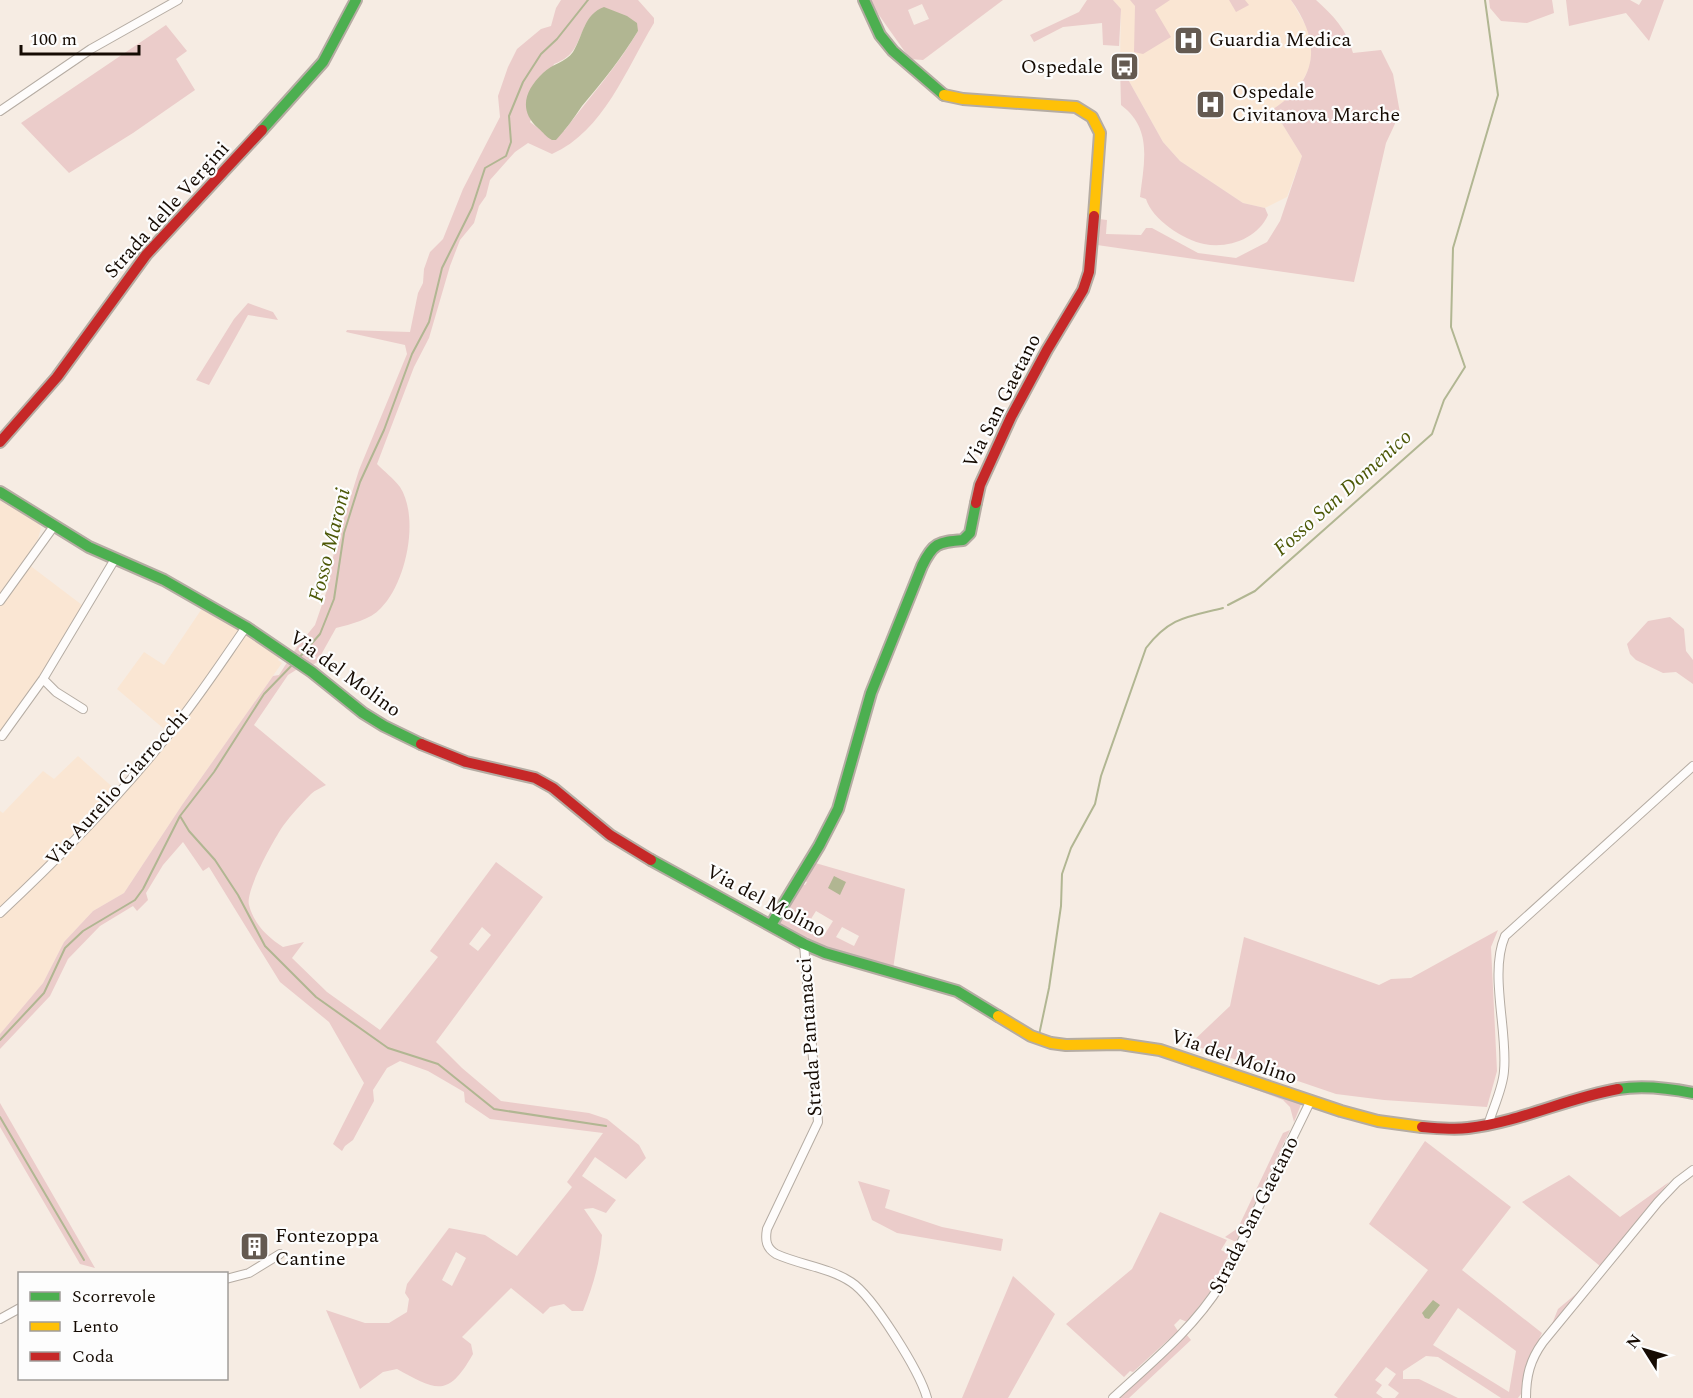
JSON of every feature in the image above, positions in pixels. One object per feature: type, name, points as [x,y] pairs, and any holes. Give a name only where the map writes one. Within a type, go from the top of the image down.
[{"type":"street","points":[[0,111],[91,49],[178,0]]},
{"type":"street","name":"Strada delle Vergini","points":[[0,442],[57,377],[146,255],[311,77],[323,62],[356,0]]},
{"type":"street","name":"Via San Gaetano","points":[[771,925],[838,809],[871,693],[922,566],[929,552],[940,542],[963,540],[970,534],[980,485],[1011,417],[1083,290],[1089,272],[1100,133],[1094,119],[1083,110],[1076,108],[963,99],[944,95],[893,51],[880,35],[864,0]]},
{"type":"street","name":"Via del Molino","points":[[0,492],[89,547],[164,580],[246,627],[312,672],[363,712],[400,735],[466,762],[490,769],[524,774],[543,782],[610,835],[636,852],[804,944],[825,953],[975,999],[1016,1029],[1044,1042],[1062,1046],[1114,1044],[1159,1050],[1310,1102],[1384,1122],[1424,1128],[1456,1129],[1488,1125],[1625,1087],[1661,1085],[1693,1093]]},
{"type":"street","points":[[0,601],[54,526]]},
{"type":"street","points":[[2,736],[43,679],[115,559]]},
{"type":"street","name":"Via Aurelio Ciarrocchi","points":[[0,913],[96,817],[140,769],[198,696],[246,627]]},
{"type":"street","points":[[43,679],[56,692],[83,709]]},
{"type":"street","points":[[1488,1125],[1504,1072],[1499,964],[1500,948],[1505,936],[1693,766]]},
{"type":"street","name":"Strada Pantanacci","points":[[804,944],[818,1122],[767,1229],[766,1243],[768,1248],[776,1254],[833,1273],[860,1289],[877,1310],[916,1372],[927,1398]]},
{"type":"street","name":"Strada San Gaetano","points":[[1113,1398],[1185,1331],[1221,1284],[1310,1102]]},
{"type":"street","points":[[1526,1398],[1527,1374],[1543,1342],[1658,1202],[1677,1182],[1693,1170]]},
{"type":"street","points":[[228,1278],[249,1273],[280,1254]]},
{"type":"street","points":[[0,1319],[18,1309]]},
{"type":"shaded area","points":[[561,0],[638,0],[654,18],[654,23],[600,115],[570,144],[552,154],[528,143],[515,152],[490,180],[486,196],[479,206],[474,223],[460,240],[429,338],[414,367],[377,464],[400,487],[409,515],[407,550],[397,583],[390,597],[377,612],[360,621],[336,628],[317,662],[304,671],[296,670],[288,675],[254,725],[326,785],[311,794],[283,826],[256,877],[251,889],[249,905],[258,924],[277,943],[283,947],[304,942],[292,958],[327,992],[380,1030],[438,957],[430,951],[496,862],[543,897],[436,1042],[501,1101],[589,1113],[607,1119],[639,1145],[646,1158],[626,1179],[595,1157],[582,1176],[616,1200],[606,1213],[593,1208],[584,1209],[602,1235],[600,1255],[583,1311],[572,1311],[564,1304],[550,1307],[543,1314],[511,1288],[462,1337],[471,1344],[473,1354],[449,1384],[432,1386],[397,1369],[383,1372],[360,1389],[326,1310],[365,1323],[389,1323],[407,1312],[409,1299],[405,1293],[407,1284],[449,1228],[485,1235],[517,1256],[572,1187],[567,1182],[603,1133],[490,1119],[465,1102],[464,1092],[428,1071],[400,1061],[387,1068],[373,1090],[374,1101],[353,1140],[342,1151],[333,1144],[364,1083],[329,1022],[280,982],[209,867],[203,871],[183,842],[163,865],[146,893],[148,900],[137,911],[133,906],[100,926],[68,959],[50,996],[0,1049],[0,1034],[43,983],[64,942],[93,911],[124,893],[182,805],[273,676],[279,675],[315,625],[327,590],[335,547],[359,470],[407,354],[405,345],[346,332],[347,330],[410,332],[430,252],[443,239],[463,189],[500,117],[498,96],[508,67],[517,49],[541,29],[551,26]],"holes":[[[585,26],[638,31],[612,70],[564,131],[538,128],[530,122],[554,64],[571,53]],[[482,927],[491,935],[478,951],[469,944]],[[456,1252],[466,1258],[452,1286],[442,1280]]]},
{"type":"shaded area","points":[[871,0],[1003,0],[923,60],[910,59],[874,8]],"holes":[[[922,4],[929,19],[914,25],[908,10]]]},
{"type":"shaded area","points":[[1087,0],[1113,0],[1121,9],[1119,46],[1103,45],[1102,23],[1063,27],[1034,42],[1030,35],[1079,12]]},
{"type":"shaded area","name":"Ospedale Civitanova Marche","points":[[1113,0],[1291,0],[1310,33],[1312,48],[1310,66],[1302,82],[1289,99],[1273,109],[1302,156],[1287,197],[1265,208],[1243,203],[1180,161],[1163,142],[1120,65],[1121,9]]},
{"type":"shaded area","points":[[1130,0],[1170,0],[1155,10],[1171,37],[1143,54],[1134,52],[1135,6]]},
{"type":"shaded area","points":[[1229,0],[1245,0],[1249,5],[1236,12]]},
{"type":"shaded area","points":[[1291,0],[1316,0],[1339,24],[1353,53],[1381,50],[1393,74],[1400,113],[1386,143],[1354,282],[1097,245],[1099,219],[1107,220],[1106,234],[1141,235],[1146,228],[1152,228],[1198,253],[1236,258],[1267,242],[1280,221],[1302,156],[1273,109],[1299,86],[1307,73],[1310,60],[1311,46],[1308,31]]},
{"type":"shaded area","points":[[1489,0],[1552,0],[1554,13],[1527,23],[1501,21],[1490,8]]},
{"type":"shaded area","points":[[1566,0],[1630,0],[1639,5],[1642,0],[1664,0],[1649,41],[1626,13],[1569,26]]},
{"type":"shaded area","points":[[604,7],[627,16],[637,23],[638,31],[567,128],[556,140],[552,140],[538,128],[528,114],[526,100],[528,93],[543,73],[573,52],[588,20],[597,10]]},
{"type":"shaded area","points":[[166,25],[187,51],[176,59],[195,90],[133,133],[69,173],[21,123]]},
{"type":"shaded area","points":[[1120,65],[1163,142],[1180,161],[1243,203],[1265,208],[1268,215],[1250,236],[1223,245],[1196,242],[1169,228],[1149,207],[1146,199],[1140,197],[1144,147],[1138,125],[1121,105]]},
{"type":"shaded area","points":[[248,303],[273,312],[278,320],[248,315],[209,385],[196,380],[234,319]]},
{"type":"shaded area","points":[[0,499],[39,524],[41,528],[38,539],[24,561],[86,608],[0,738]]},
{"type":"shaded area","points":[[203,607],[282,655],[278,660],[282,663],[182,805],[124,893],[93,911],[64,942],[43,983],[0,1034],[0,811],[3,813],[43,771],[54,779],[78,756],[118,792],[170,734],[117,689],[144,652],[164,665]]},
{"type":"shaded area","points":[[1670,617],[1684,629],[1686,651],[1693,660],[1693,684],[1676,672],[1663,673],[1636,660],[1630,654],[1627,644],[1648,621]]},
{"type":"shaded area","points":[[812,862],[905,889],[893,969],[818,945],[790,931],[778,921],[800,884],[805,885],[807,882],[801,879]],"holes":[[[816,911],[833,921],[823,937],[811,930],[814,925],[809,922]],[[842,927],[859,936],[854,946],[836,937]]]},
{"type":"shaded area","points":[[834,876],[846,882],[840,895],[828,888]]},
{"type":"shaded area","points":[[1498,930],[1491,947],[1497,1071],[1487,1107],[1384,1100],[1336,1094],[1190,1044],[1230,1006],[1244,937],[1379,985],[1391,979],[1411,978]]},
{"type":"shaded area","points":[[1194,1065],[1302,1102],[1294,1122],[1290,1107],[1283,1100],[1197,1068],[1190,1069]]},
{"type":"shaded area","points":[[0,1103],[95,1268],[80,1264],[0,1127]]},
{"type":"shaded area","points":[[1290,1130],[1236,1242],[1225,1237],[1238,1228],[1283,1133]]},
{"type":"shaded area","points":[[1425,1141],[1511,1207],[1462,1270],[1542,1333],[1526,1365],[1521,1394],[1518,1398],[1501,1398],[1438,1357],[1426,1356],[1403,1371],[1403,1379],[1419,1379],[1458,1398],[1395,1398],[1399,1393],[1388,1385],[1396,1374],[1386,1367],[1375,1380],[1382,1385],[1376,1393],[1383,1398],[1338,1398],[1334,1395],[1428,1270],[1369,1224]],"holes":[[[1458,1308],[1516,1351],[1509,1392],[1433,1345]]]},
{"type":"shaded area","points":[[1569,1175],[1620,1217],[1669,1182],[1600,1266],[1522,1202]]},
{"type":"shaded area","points":[[858,1181],[890,1190],[885,1208],[942,1227],[1003,1239],[1001,1251],[897,1233],[872,1220]]},
{"type":"shaded area","points":[[1160,1212],[1227,1240],[1221,1250],[1229,1254],[1210,1292],[1187,1322],[1180,1319],[1174,1325],[1178,1331],[1133,1372],[1130,1371],[1124,1377],[1066,1324],[1132,1269]]},
{"type":"shaded area","points":[[1013,1276],[1055,1314],[1008,1398],[962,1398]]},
{"type":"shaded area","points":[[1589,1283],[1548,1334],[1558,1309]]},
{"type":"shaded area","points":[[1433,1300],[1440,1305],[1429,1319],[1425,1318],[1422,1313]]},
{"type":"shaded area","points":[[1186,1334],[1191,1340],[1129,1398],[1118,1398]]},
{"type":"waterway","name":"Fosso Maroni","points":[[298,659],[320,634],[334,599],[344,533],[360,482],[384,430],[412,354],[429,322],[442,268],[472,208],[485,168],[506,156],[511,142],[509,116],[523,82],[541,54],[557,39],[588,0]]},
{"type":"waterway","name":"Fosso San Domenico","points":[[1228,605],[1255,591],[1432,434],[1444,400],[1465,367],[1451,327],[1453,248],[1498,95],[1485,0]]},
{"type":"waterway","name":"Fosso San Domenico","points":[[1039,1035],[1049,988],[1061,906],[1062,874],[1071,848],[1095,804],[1101,776],[1146,648],[1171,624],[1189,616],[1223,608]]},
{"type":"waterway","name":"Fosso Maroni","points":[[0,1040],[44,993],[65,948],[83,931],[135,900],[143,889],[180,816],[214,772],[264,694],[294,663]]},
{"type":"waterway","points":[[180,816],[189,831],[215,860],[238,895],[265,946],[316,997],[388,1048],[438,1064],[494,1109],[606,1126]]},
{"type":"waterway","points":[[0,1117],[84,1260]]},
{"type":"traffic: fast","points":[[262,130],[323,62],[356,0]]},
{"type":"traffic: fast","points":[[864,0],[880,35],[893,51],[944,95]]},
{"type":"traffic: fast","points":[[0,492],[89,547],[164,580],[246,627],[312,672],[363,713],[421,744]]},
{"type":"traffic: fast","points":[[771,925],[819,846],[838,809],[871,693],[922,566],[937,545],[963,540],[970,533],[976,503]]},
{"type":"traffic: fast","points":[[651,860],[804,944],[825,953],[957,991],[998,1016]]},
{"type":"traffic: fast","points":[[1618,1089],[1656,1088],[1693,1093]]},
{"type":"traffic: slow","points":[[944,95],[963,99],[1076,107],[1092,117],[1100,133],[1094,216]]},
{"type":"traffic: slow","points":[[998,1016],[1031,1036],[1051,1043],[1120,1044],[1160,1050],[1341,1111],[1378,1121],[1422,1127]]},
{"type":"traffic: jam","points":[[0,442],[57,377],[146,255],[262,130]]},
{"type":"traffic: jam","points":[[976,503],[980,485],[1011,417],[1083,290],[1089,272],[1094,216]]},
{"type":"traffic: jam","points":[[421,744],[466,762],[535,778],[553,788],[610,835],[651,860]]},
{"type":"traffic: jam","points":[[1422,1127],[1457,1129],[1487,1125],[1618,1089]]},
{"type":"place","name":"Guardia Medica","points":[[1188,40]]},
{"type":"place","name":"Ospedale","points":[[1124,67]]},
{"type":"place","name":"Ospedale Civitanova Marche","points":[[1211,104]]},
{"type":"place","name":"Fontezoppa Cantine","points":[[254,1247]]}]
